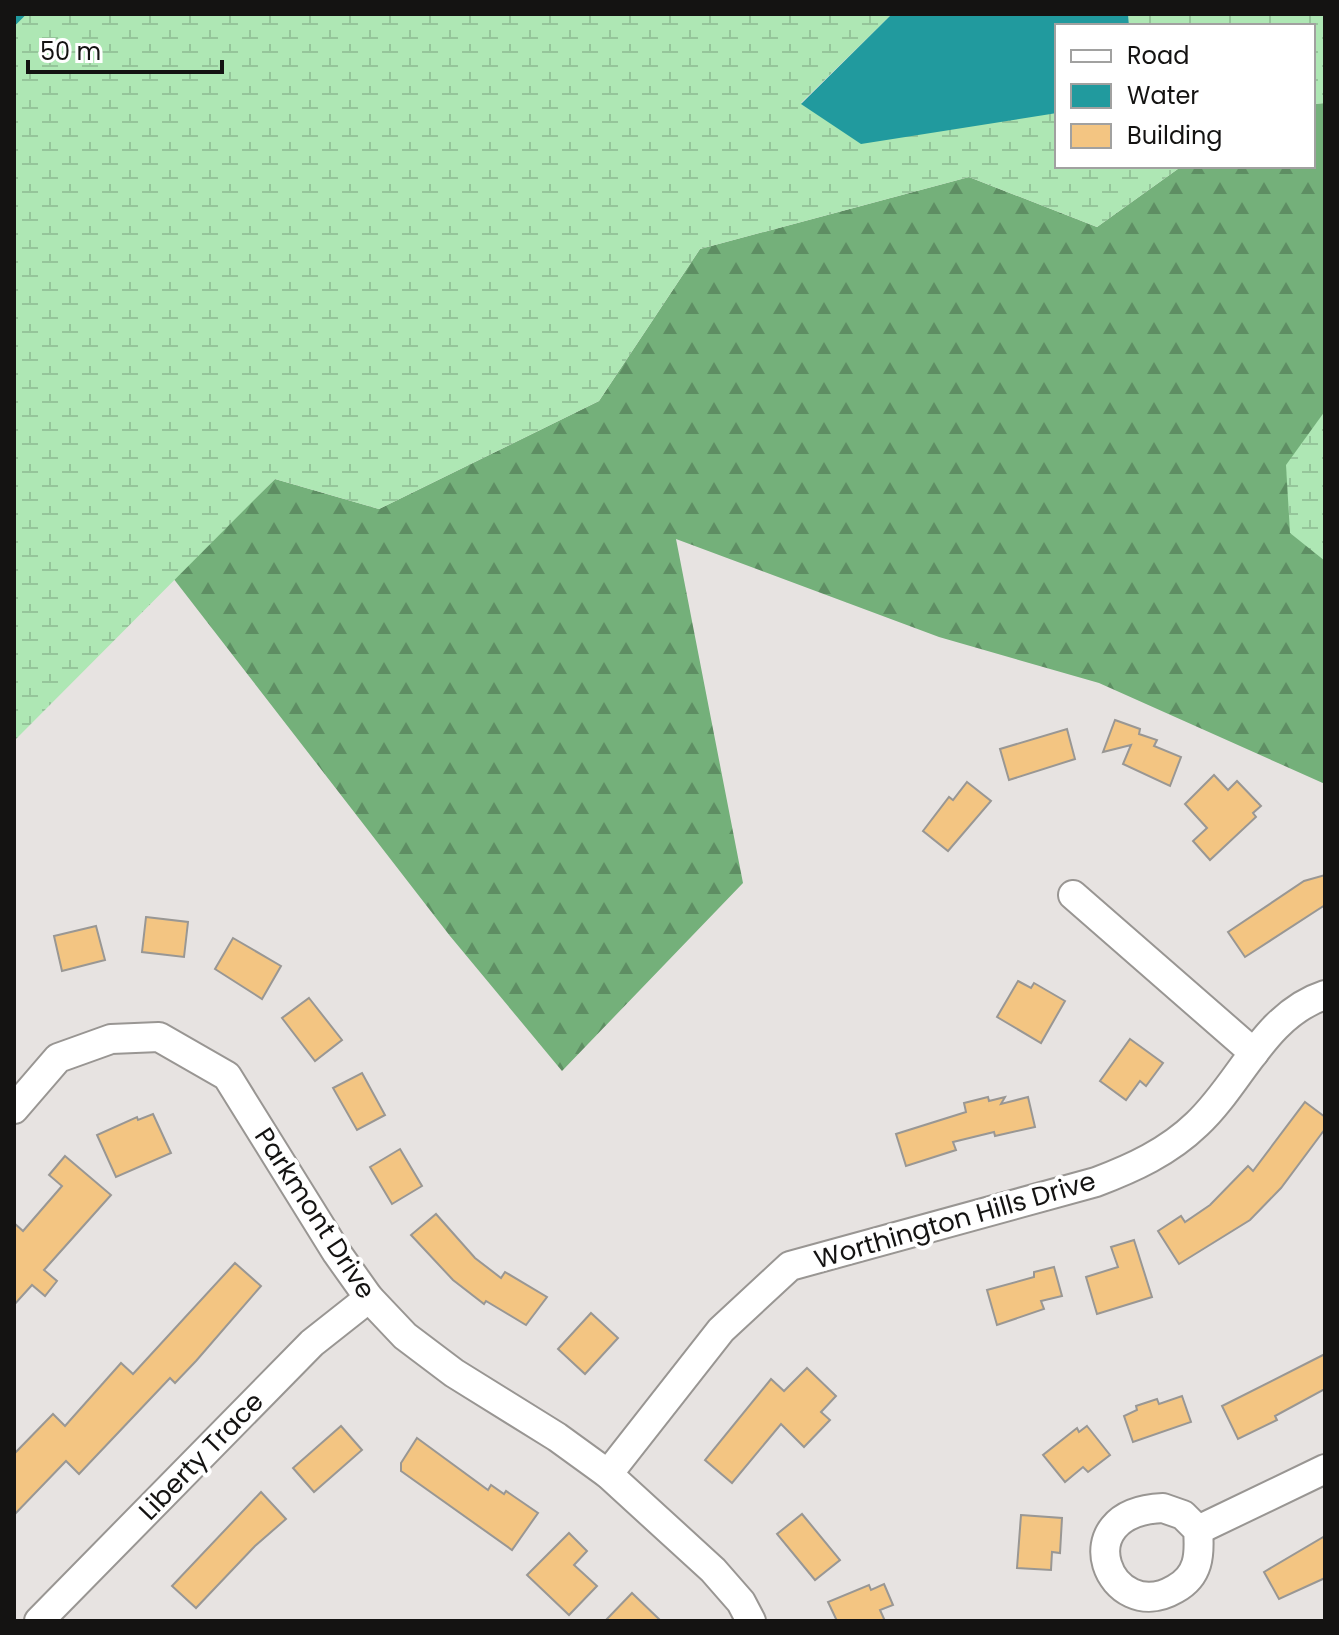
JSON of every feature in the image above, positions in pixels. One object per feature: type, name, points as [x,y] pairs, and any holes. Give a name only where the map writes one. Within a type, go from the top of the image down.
[{"type":"street","points":[[1073,895],[1254,1053]]},
{"type":"street","name":"Worthington Hills Drive","points":[[608,1474],[721,1330],[790,1266],[1096,1182],[1132,1168],[1166,1150],[1199,1123],[1278,1023],[1311,999],[1325,995]]},
{"type":"street","name":"Parkmont Drive","points":[[14,1109],[58,1058],[111,1039],[159,1037],[227,1076],[337,1253],[369,1298],[405,1336],[454,1373],[557,1437],[608,1474],[713,1570],[741,1602],[751,1621]]},
{"type":"street","name":"Liberty Trace","points":[[39,1621],[312,1343],[369,1298]]},
{"type":"street","points":[[1198,1530],[1325,1469]]},
{"type":"green space","points":[[14,14],[892,14],[801,103],[1012,117],[1055,113],[1055,168],[1179,168],[1097,227],[969,177],[700,249],[599,401],[379,509],[275,479],[14,741]]},
{"type":"green space","points":[[1128,14],[1325,14],[1325,103],[1315,104],[1315,24],[1129,24]]},
{"type":"green space","points":[[1325,103],[1325,784],[1099,683],[939,637],[676,539],[743,883],[562,1071],[450,936],[173,578],[275,479],[379,509],[599,401],[700,249],[969,177],[1097,227],[1179,168],[1315,168],[1315,104]]},
{"type":"green space","points":[[1325,411],[1325,561],[1290,533],[1286,465]]},
{"type":"water","points":[[892,14],[1128,14],[1129,24],[1055,24],[1055,113],[861,144],[801,104]]},
{"type":"building","points":[[1115,720],[1140,729],[1139,734],[1157,740],[1154,746],[1181,757],[1170,786],[1123,764],[1131,745],[1103,752]]},
{"type":"building","points":[[1067,729],[1075,759],[1009,780],[1000,749]]},
{"type":"building","points":[[1214,775],[1228,790],[1237,781],[1261,806],[1253,813],[1256,817],[1210,860],[1193,841],[1207,828],[1185,804]]},
{"type":"building","points":[[967,782],[991,801],[948,851],[923,831],[949,797],[953,800]]},
{"type":"building","points":[[1325,875],[1325,905],[1245,957],[1228,932],[1304,881]]},
{"type":"building","points":[[146,917],[188,922],[184,957],[142,952]]},
{"type":"building","points":[[96,926],[105,960],[62,971],[54,936]]},
{"type":"building","points":[[233,938],[281,966],[262,999],[215,969]]},
{"type":"building","points":[[1018,981],[1031,988],[1034,983],[1065,1001],[1041,1043],[997,1017]]},
{"type":"building","points":[[309,998],[342,1040],[315,1061],[282,1018]]},
{"type":"building","points":[[1130,1039],[1163,1063],[1146,1086],[1140,1081],[1126,1100],[1100,1081]]},
{"type":"building","points":[[362,1073],[385,1115],[357,1130],[333,1088]]},
{"type":"building","points":[[988,1097],[989,1101],[1005,1097],[1001,1104],[1028,1097],[1035,1127],[995,1136],[994,1132],[953,1142],[956,1150],[906,1166],[896,1134],[966,1112],[964,1103]]},
{"type":"building","points":[[1305,1102],[1325,1117],[1325,1129],[1281,1188],[1250,1220],[1179,1264],[1158,1231],[1181,1216],[1185,1222],[1210,1205],[1248,1166],[1253,1171]]},
{"type":"building","points":[[153,1114],[171,1153],[116,1177],[97,1135],[137,1117],[138,1120]]},
{"type":"building","points":[[400,1149],[422,1186],[392,1204],[370,1167]]},
{"type":"building","points":[[65,1156],[111,1195],[44,1270],[57,1281],[45,1296],[32,1285],[14,1305],[14,1223],[23,1231],[62,1186],[49,1175]]},
{"type":"building","points":[[436,1214],[475,1258],[501,1278],[505,1272],[547,1297],[526,1325],[486,1301],[484,1304],[453,1280],[411,1235]]},
{"type":"building","points":[[1134,1240],[1152,1297],[1097,1314],[1086,1277],[1118,1267],[1111,1247]]},
{"type":"building","points":[[235,1263],[261,1286],[196,1361],[175,1383],[170,1378],[79,1474],[66,1461],[14,1515],[14,1454],[53,1414],[65,1426],[121,1363],[133,1374]]},
{"type":"building","points":[[1054,1267],[1062,1296],[1041,1301],[1044,1309],[997,1325],[987,1290],[1034,1277],[1034,1272]]},
{"type":"building","points":[[591,1313],[618,1338],[585,1374],[558,1349]]},
{"type":"building","points":[[1325,1354],[1325,1389],[1275,1416],[1277,1420],[1238,1439],[1222,1406]]},
{"type":"building","points":[[807,1368],[836,1396],[821,1412],[830,1420],[804,1447],[781,1424],[732,1483],[705,1460],[771,1379],[784,1391]]},
{"type":"building","points":[[1182,1396],[1191,1422],[1133,1442],[1124,1416],[1137,1410],[1136,1406],[1157,1399],[1159,1404]]},
{"type":"building","points":[[341,1426],[362,1450],[314,1492],[293,1468]]},
{"type":"building","points":[[1087,1426],[1110,1455],[1088,1472],[1083,1467],[1065,1482],[1043,1455],[1077,1428],[1079,1432]]},
{"type":"building","points":[[417,1438],[488,1490],[491,1485],[504,1494],[506,1491],[538,1513],[512,1550],[401,1471],[401,1463]]},
{"type":"building","points":[[261,1492],[286,1519],[255,1546],[196,1608],[172,1586]]},
{"type":"building","points":[[802,1514],[840,1560],[815,1580],[777,1534]]},
{"type":"building","points":[[1021,1515],[1062,1518],[1060,1553],[1052,1552],[1051,1570],[1017,1568]]},
{"type":"building","points":[[569,1533],[587,1551],[574,1565],[597,1586],[569,1615],[527,1575]]},
{"type":"building","points":[[1325,1536],[1325,1578],[1279,1599],[1264,1572]]},
{"type":"building","points":[[884,1584],[893,1605],[880,1610],[885,1621],[837,1621],[828,1602],[869,1585],[871,1590]]},
{"type":"building","points":[[632,1593],[661,1621],[605,1621]]},
{"type":"waterway","points":[[14,21],[21,14]]}]
